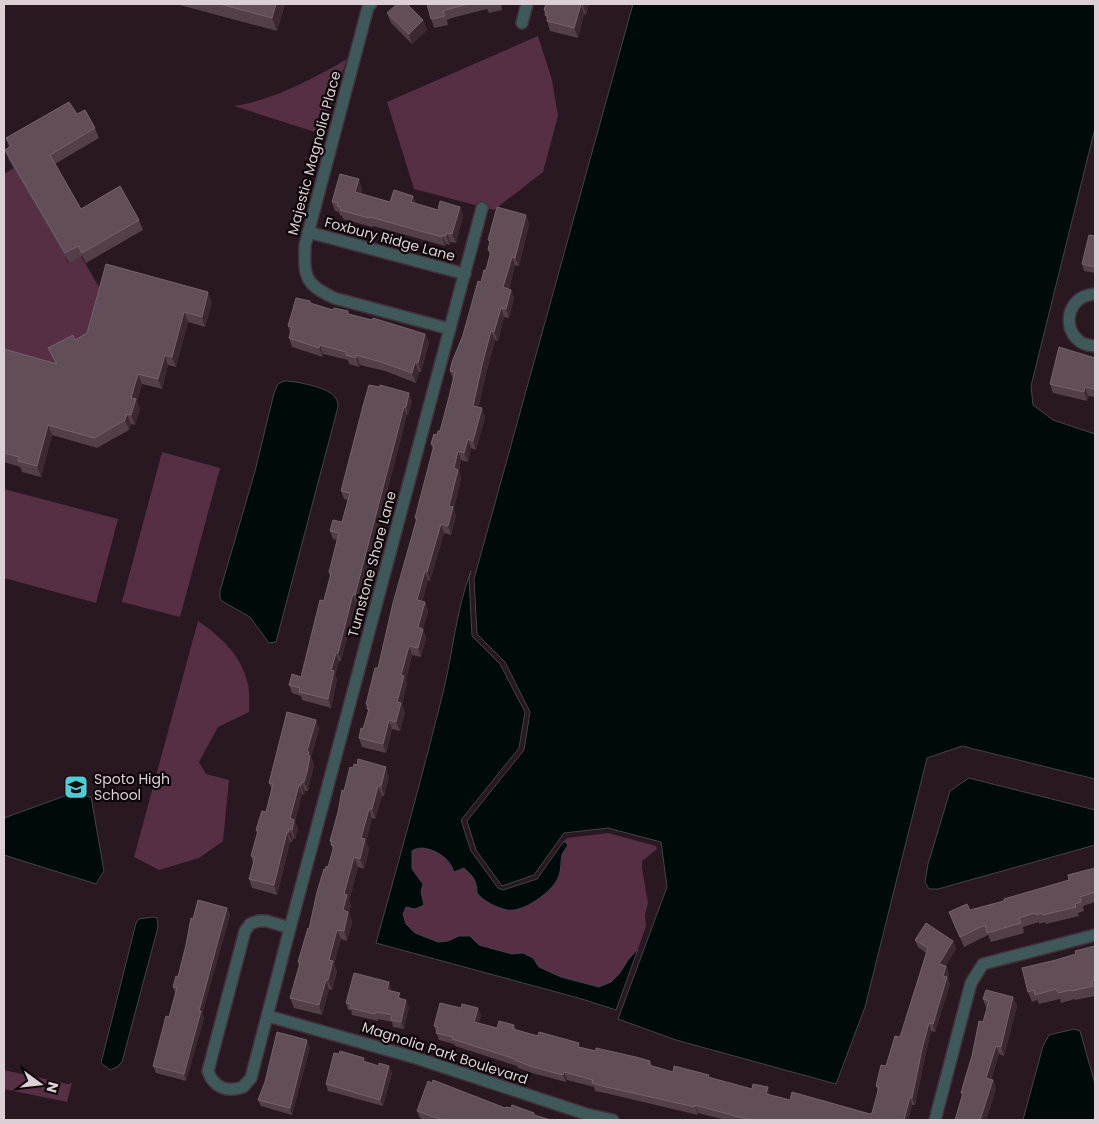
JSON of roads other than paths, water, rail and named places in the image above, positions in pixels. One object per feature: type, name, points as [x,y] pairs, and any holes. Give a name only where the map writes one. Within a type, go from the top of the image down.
[{"type":"street","name":"Majestic Magnolia Place","points":[[371,4],[368,7],[308,232],[304,266],[308,281],[320,291],[334,298],[450,329]]},
{"type":"street","points":[[522,24],[527,4]]},
{"type":"street","name":"Turnstone Shore Lane","points":[[290,928],[267,921],[254,922],[247,927],[208,1071],[212,1082],[218,1086],[240,1089],[251,1078],[482,208]]},
{"type":"street","name":"Foxbury Ridge Lane","points":[[308,232],[465,274]]},
{"type":"street","points":[[1095,294],[1082,297],[1076,302],[1071,310],[1069,319],[1070,328],[1074,336],[1081,342],[1095,346]]},
{"type":"street","points":[[935,1120],[971,983],[983,964],[1095,935]]},
{"type":"street","name":"Magnolia Park Boulevard","points":[[268,1016],[374,1045],[586,1114],[613,1120]]},
{"type":"place","name":"Spoto High School","points":[[76,787]]}]
